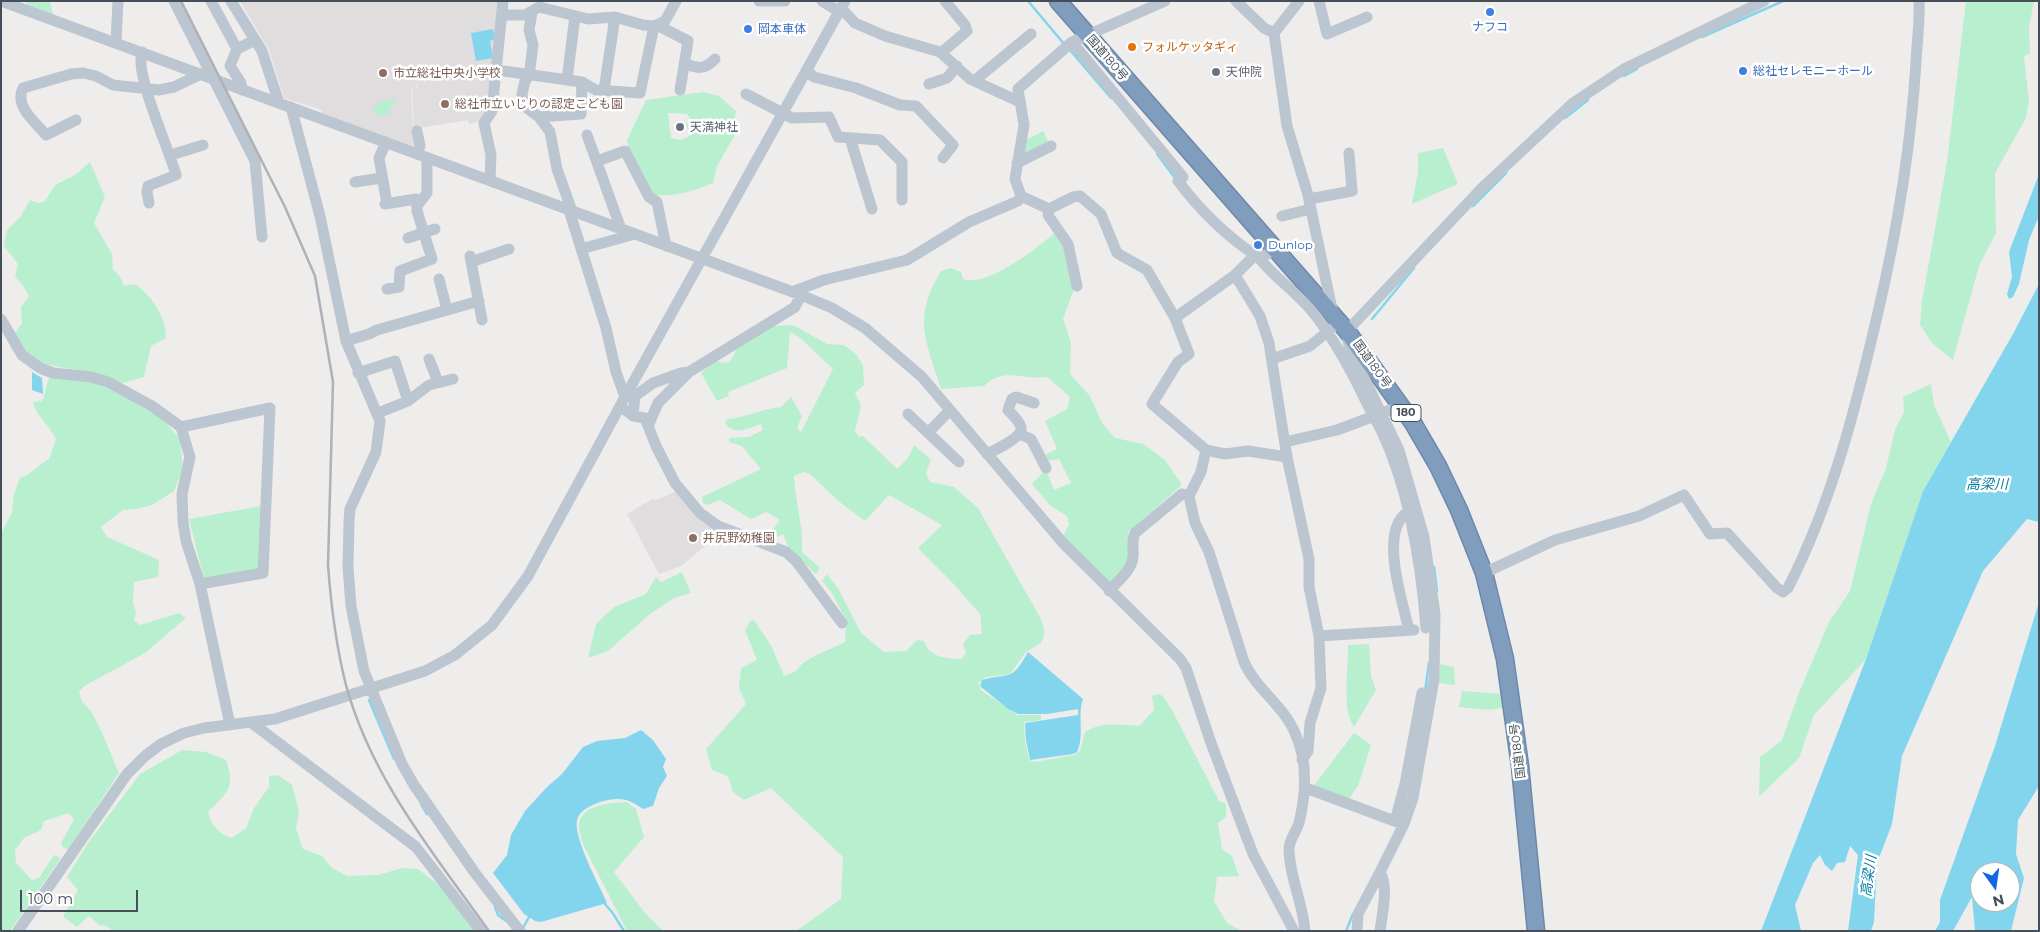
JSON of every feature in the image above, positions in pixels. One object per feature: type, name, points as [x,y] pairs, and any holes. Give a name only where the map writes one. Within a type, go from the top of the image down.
[{"type":"highway","name":"国道180号","points":[[1058,1],[1274,249],[1335,327],[1383,412],[1438,466],[1459,510],[1484,573],[1509,676],[1536,931]]},
{"type":"street","points":[[2,1],[20,4],[242,90],[797,293],[832,308],[873,334],[922,377],[1063,544],[1180,659],[1186,668],[1211,743],[1253,854],[1294,931]]},
{"type":"street","points":[[116,42],[118,1]]},
{"type":"street","points":[[174,1],[206,76],[255,161],[262,237]]},
{"type":"street","points":[[211,1],[237,49]]},
{"type":"street","points":[[231,1],[262,51],[284,105],[320,216],[346,341],[358,373],[378,414],[381,431],[376,452],[350,509],[348,544],[351,606],[357,642],[370,688],[402,764],[414,785],[475,872],[519,928]]},
{"type":"street","points":[[490,180],[491,155],[484,123],[492,111],[503,1]]},
{"type":"street","points":[[497,70],[582,82],[596,90],[640,93],[656,26],[665,21],[676,1]]},
{"type":"street","points":[[759,1],[785,1]]},
{"type":"street","points":[[822,1],[842,7],[855,23],[885,36],[941,53],[974,81],[1020,102]]},
{"type":"street","points":[[941,53],[967,31],[965,25],[945,1]]},
{"type":"street","points":[[1165,1],[1147,5],[1068,45],[1018,89],[1024,125],[1014,179],[1021,196],[1049,209],[1077,196],[1091,204],[1101,214],[1117,253],[1147,270],[1175,318],[1189,354],[1178,362],[1152,404],[1206,450],[1225,454],[1248,452],[1287,457]]},
{"type":"street","points":[[1236,1],[1264,28],[1274,33]]},
{"type":"street","points":[[1299,1],[1274,33],[1288,126],[1310,204],[1335,327],[1349,368],[1383,412],[1399,450],[1420,520],[1434,596],[1431,628]]},
{"type":"street","points":[[1319,1],[1327,34],[1368,17]]},
{"type":"street","points":[[1272,358],[1310,346],[1335,327],[1573,103],[1624,69],[1764,1]]},
{"type":"street","points":[[1484,573],[1555,540],[1639,516],[1681,495],[1687,497],[1710,534],[1727,533],[1764,575],[1781,591],[1788,588],[1807,547],[1851,423],[1888,269],[1902,196],[1912,121],[1919,1]]},
{"type":"street","points":[[503,15],[532,12],[539,7],[588,19],[615,17],[643,25],[656,26],[688,41],[680,90]]},
{"type":"street","points":[[18,931],[127,774],[145,756],[161,744],[184,734],[230,724],[275,719],[412,676],[438,664],[468,645],[492,625],[528,576],[622,402],[842,7]]},
{"type":"street","points":[[532,12],[529,30],[533,45],[529,76],[525,81],[522,94],[523,102],[527,108],[539,117],[550,132],[557,169],[606,328],[622,402],[633,416],[645,418],[649,424],[656,446],[675,483],[700,513],[718,526],[786,552],[801,568],[842,623]]},
{"type":"street","points":[[567,80],[575,16]]},
{"type":"street","points":[[604,90],[615,17]]},
{"type":"street","points":[[974,81],[1031,34]]},
{"type":"street","points":[[242,90],[241,83],[230,66],[237,49],[255,40]]},
{"type":"street","points":[[1068,45],[1183,176],[1178,181],[1190,197],[1224,232],[1258,257],[1274,276],[1297,295],[1311,310],[1335,327]]},
{"type":"street","points":[[142,52],[140,59],[146,89],[176,175],[148,186],[149,202]]},
{"type":"street","points":[[685,63],[697,68],[708,65],[715,59]]},
{"type":"street","points":[[929,84],[947,78],[956,66]]},
{"type":"street","points":[[807,71],[814,77],[856,88],[900,104],[916,106],[953,145],[943,158]]},
{"type":"street","points":[[76,120],[46,135],[25,110],[21,101],[23,88],[71,74],[83,73],[96,76],[113,86],[159,90],[206,76]]},
{"type":"street","points":[[539,117],[581,114],[582,82]]},
{"type":"street","points":[[746,94],[792,118],[829,117],[838,137],[880,140],[902,162],[902,200]]},
{"type":"street","points":[[388,290],[399,286],[400,271],[432,259],[417,211],[420,201],[427,193],[422,156],[416,132]]},
{"type":"street","points":[[587,135],[621,229]]},
{"type":"street","points":[[850,138],[872,209]]},
{"type":"street","points":[[386,142],[379,158],[385,201],[416,199],[420,201]]},
{"type":"street","points":[[170,155],[203,145]]},
{"type":"street","points":[[1017,163],[1051,146]]},
{"type":"street","points":[[597,161],[625,151],[650,198],[657,202],[666,246]]},
{"type":"street","points":[[1282,216],[1310,204],[1352,191],[1349,153]]},
{"type":"street","points":[[355,182],[382,178]]},
{"type":"street","points":[[797,293],[824,280],[907,260],[970,222],[1018,201],[1021,196]]},
{"type":"street","points":[[1049,209],[1048,215],[1068,244],[1077,286]]},
{"type":"street","points":[[408,238],[435,228]]},
{"type":"street","points":[[581,249],[635,234]]},
{"type":"street","points":[[482,320],[471,259],[509,249]]},
{"type":"street","points":[[1175,318],[1258,257],[1274,249]]},
{"type":"street","points":[[1235,275],[1260,316],[1272,358],[1287,457],[1307,543],[1310,598],[1320,636],[1321,688],[1310,723],[1308,751],[1302,760]]},
{"type":"street","points":[[438,279],[447,310]]},
{"type":"street","points":[[649,424],[658,403],[690,372],[795,308],[797,293]]},
{"type":"street","points":[[346,341],[377,330],[479,301]]},
{"type":"street","points":[[1,319],[22,356],[40,368],[52,373],[91,377],[108,382],[144,401],[181,427],[190,457],[181,506],[186,541],[200,584],[230,724]]},
{"type":"street","points":[[429,359],[438,382]]},
{"type":"street","points":[[358,373],[396,361],[408,400]]},
{"type":"street","points":[[633,416],[635,396],[652,383],[681,373],[690,372]]},
{"type":"street","points":[[378,414],[408,400],[429,385],[453,379]]},
{"type":"street","points":[[987,454],[1019,434],[1021,426],[1008,410],[1009,404],[1016,397],[1034,403]]},
{"type":"street","points":[[181,427],[270,408],[264,573],[200,584]]},
{"type":"street","points":[[928,433],[950,410]]},
{"type":"street","points":[[1286,442],[1337,430],[1383,412]]},
{"type":"street","points":[[1383,412],[1386,442],[1408,512],[1418,558],[1431,628],[1434,680],[1413,798],[1399,822]]},
{"type":"street","points":[[908,414],[959,462]]},
{"type":"street","points":[[1019,434],[1031,439],[1046,468]]},
{"type":"street","points":[[1206,450],[1201,472],[1189,496],[1194,523],[1209,552],[1250,676],[1282,712],[1295,733],[1302,760],[1306,788],[1298,825],[1289,846],[1305,931]]},
{"type":"street","points":[[1109,591],[1128,569],[1133,560],[1132,538],[1135,533],[1182,494],[1189,496]]},
{"type":"street","points":[[1408,512],[1398,522],[1394,560],[1399,591],[1409,630]]},
{"type":"street","points":[[1320,636],[1431,628]]},
{"type":"street","points":[[1357,931],[1358,914],[1382,875],[1399,822],[1422,694]]},
{"type":"street","points":[[252,723],[416,847],[481,931]]},
{"type":"street","points":[[1306,788],[1399,822]]},
{"type":"street","points":[[1380,931],[1382,875]]},
{"type":"shaded area","points":[[240,1],[501,1],[495,64],[487,65],[495,65],[490,109],[481,121],[469,124],[468,120],[414,129],[412,89],[418,88],[416,74],[417,87],[411,89],[414,146],[412,147],[322,113],[322,110],[284,98],[269,50]]},
{"type":"shaded area","points":[[677,491],[719,530],[716,537],[681,566],[659,574],[627,514],[652,499],[656,500]]},
{"type":"green space","points":[[26,1],[50,1],[53,15],[28,7]]},
{"type":"green space","points":[[1966,1],[2034,1],[2029,28],[2030,53],[2024,56],[2029,101],[2026,118],[1995,173],[1996,233],[1979,266],[1953,360],[1932,343],[1920,325],[1922,301],[1947,162]]},
{"type":"green space","points":[[703,92],[719,96],[736,111],[733,128],[736,133],[717,166],[713,183],[675,194],[651,194],[630,154],[627,140],[646,100]],"holes":[[[668,113],[687,114],[694,122],[686,124],[690,136],[681,140],[671,138]]]},
{"type":"green space","points":[[395,99],[396,105],[390,106],[389,115],[378,116],[373,109],[379,102]]},
{"type":"green space","points":[[1043,131],[1049,143],[1019,158],[1024,141]]},
{"type":"green space","points":[[1443,148],[1458,184],[1412,204],[1418,172],[1418,153]]},
{"type":"green space","points":[[90,162],[105,197],[94,223],[112,254],[113,269],[121,278],[124,286],[136,285],[150,297],[164,324],[166,338],[151,346],[144,377],[123,383],[98,374],[43,364],[27,352],[15,333],[22,323],[21,307],[29,296],[15,277],[18,264],[4,246],[7,230],[21,216],[30,200],[38,203],[45,201],[55,185],[75,175]]},
{"type":"green space","points":[[1053,234],[1058,234],[1063,242],[1074,289],[1063,319],[1071,343],[1070,374],[1090,396],[1102,423],[1115,438],[1143,444],[1152,450],[1165,460],[1182,485],[1128,532],[1129,554],[1122,572],[1111,584],[1063,537],[1069,524],[1067,516],[1051,506],[1032,484],[1043,472],[1047,472],[1054,490],[1071,483],[1059,459],[1048,461],[1045,455],[1057,449],[1045,421],[1067,409],[1070,397],[1047,377],[1007,375],[992,380],[984,386],[941,389],[924,330],[927,303],[941,271],[951,268],[961,272],[963,279],[984,278],[1010,266]]},
{"type":"green space","points":[[793,325],[827,344],[844,345],[856,354],[863,365],[864,385],[855,393],[861,406],[855,431],[859,437],[863,436],[897,469],[908,458],[914,445],[931,460],[926,473],[930,482],[954,487],[978,508],[1041,619],[1045,632],[1041,643],[1026,652],[1010,674],[986,677],[978,683],[981,690],[1017,715],[1041,715],[1041,720],[1024,722],[1029,760],[1034,762],[1074,755],[1080,751],[1085,732],[1098,726],[1111,724],[1139,726],[1154,710],[1152,696],[1158,694],[1163,696],[1219,801],[1226,804],[1226,817],[1218,823],[1222,849],[1232,856],[1239,876],[1217,877],[1214,901],[1227,923],[1242,931],[796,931],[841,899],[843,857],[771,788],[744,800],[733,792],[728,776],[712,770],[706,749],[746,704],[739,688],[741,668],[757,660],[745,630],[750,621],[754,620],[772,647],[784,676],[795,671],[811,658],[845,642],[846,620],[832,593],[822,581],[827,574],[838,588],[861,633],[884,652],[906,651],[917,640],[924,641],[926,647],[934,654],[962,659],[966,653],[963,644],[970,635],[982,634],[980,614],[918,548],[942,525],[889,495],[865,521],[837,500],[810,474],[803,472],[794,476],[802,533],[802,552],[820,568],[816,574],[789,549],[783,534],[777,537],[771,532],[780,520],[766,512],[751,519],[720,500],[707,505],[703,503],[702,497],[761,469],[742,446],[729,442],[729,438],[749,437],[763,430],[761,424],[737,430],[728,427],[725,422],[728,419],[781,407],[791,397],[802,416],[797,428],[801,432],[833,369],[799,337],[790,332],[787,368],[728,392],[729,396],[717,401],[701,373],[716,361],[726,363],[731,360],[737,349],[772,326]]},
{"type":"green space","points":[[51,376],[99,383],[158,414],[180,439],[183,469],[174,491],[152,505],[123,510],[101,527],[107,537],[159,560],[158,577],[134,582],[133,602],[136,613],[134,621],[140,625],[179,613],[186,618],[145,653],[86,685],[79,691],[82,702],[87,706],[103,734],[119,773],[68,850],[61,843],[74,819],[69,813],[44,821],[41,830],[24,838],[15,850],[16,863],[32,880],[39,878],[54,855],[61,858],[10,931],[1,931],[1,534],[12,512],[14,494],[20,478],[49,459],[56,439],[37,412],[33,402],[42,401]]},
{"type":"green space","points":[[1931,384],[1934,405],[1951,442],[1923,491],[1866,659],[1814,715],[1799,758],[1759,797],[1760,757],[1782,740],[1798,695],[1829,622],[1850,591],[1871,504],[1886,468],[1895,430],[1904,412],[1903,397]]},
{"type":"green space","points":[[261,506],[261,567],[257,571],[204,579],[189,519]]},
{"type":"green space","points":[[682,572],[691,593],[674,598],[650,614],[608,651],[588,658],[596,624],[614,607],[646,594],[656,577],[661,582]]},
{"type":"green space","points":[[1369,644],[1371,676],[1376,690],[1354,727],[1348,710],[1346,688],[1348,645]]},
{"type":"green space","points":[[1440,664],[1454,667],[1455,685],[1438,683]]},
{"type":"green space","points":[[1462,691],[1504,694],[1507,707],[1490,710],[1459,707]]},
{"type":"green space","points":[[1354,733],[1371,745],[1358,786],[1346,803],[1312,788]]},
{"type":"green space","points":[[182,750],[206,752],[226,760],[230,784],[225,794],[208,812],[211,822],[223,834],[232,838],[246,828],[254,808],[269,787],[269,776],[278,775],[292,785],[299,811],[296,829],[303,849],[322,856],[332,868],[347,876],[378,875],[402,868],[418,869],[448,892],[475,931],[112,931],[107,926],[99,925],[89,916],[77,927],[63,916],[78,890],[67,877],[88,843],[140,774]]},
{"type":"green space","points":[[627,802],[636,809],[644,837],[614,872],[645,913],[663,931],[627,931],[582,842],[579,825],[585,813],[598,806]]},
{"type":"water","points":[[493,29],[495,39],[490,41],[493,58],[476,61],[471,33]]},
{"type":"water","points":[[2039,174],[2039,216],[2029,240],[2019,284],[2013,297],[2009,299],[2007,294],[2012,277],[2009,252]]},
{"type":"water","name":"高梁川","points":[[2039,284],[2039,522],[2027,519],[1983,571],[1902,756],[1892,824],[1877,863],[1874,922],[1871,931],[1848,931],[1858,855],[1850,846],[1845,862],[1837,863],[1832,871],[1825,865],[1820,855],[1813,863],[1795,905],[1801,931],[1761,931],[1866,659],[1923,491],[2013,334]]},
{"type":"water","points":[[32,372],[42,378],[43,394],[32,390]]},
{"type":"water","points":[[2039,602],[2039,786],[2018,820],[2016,854],[2019,862],[1970,862],[1970,901],[1953,931],[1935,931],[1940,922],[1940,900],[1995,746]]},
{"type":"water","points":[[1028,652],[1083,699],[1079,746],[1077,752],[1073,754],[1030,760],[1025,723],[1078,715],[1078,709],[1047,714],[1018,714],[1008,709],[980,686],[982,680],[1005,676],[1014,672]]},
{"type":"water","points":[[641,730],[653,740],[666,759],[663,767],[667,776],[659,788],[653,806],[643,809],[627,801],[612,799],[591,806],[578,817],[578,835],[582,847],[607,903],[541,922],[535,921],[524,914],[493,873],[507,855],[511,835],[525,811],[562,774],[583,747],[597,741],[625,738]]},
{"type":"water","points":[[2020,866],[2024,878],[2020,894]]},
{"type":"water","points":[[1973,912],[2016,912],[2011,931],[1975,931]]},
{"type":"waterway","points":[[1028,1],[1065,45]]},
{"type":"waterway","points":[[1702,37],[1783,1]]},
{"type":"waterway","points":[[1069,49],[1111,98]]},
{"type":"waterway","points":[[1624,76],[1637,69]]},
{"type":"waterway","points":[[1565,118],[1588,100]]},
{"type":"waterway","points":[[1157,154],[1175,178]]},
{"type":"waterway","points":[[1473,206],[1506,173]]},
{"type":"waterway","points":[[1372,319],[1414,268]]},
{"type":"waterway","points":[[1434,567],[1437,591]]},
{"type":"waterway","points":[[1425,692],[1429,663]]},
{"type":"waterway","points":[[369,700],[394,759]]},
{"type":"waterway","points":[[421,804],[427,814]]},
{"type":"waterway","points":[[603,902],[624,931]]},
{"type":"waterway","points":[[495,907],[498,915],[509,923]]},
{"type":"waterway","points":[[1346,931],[1353,914]]},
{"type":"waterway","points":[[523,928],[529,917]]},
{"type":"railway","points":[[181,1],[285,207],[315,276],[333,382],[329,580],[339,655],[357,719],[371,752],[406,814],[489,931]]},
{"type":"place","name":"ナフコ","points":[[1490,12]]},
{"type":"place","name":"岡本車体","points":[[748,29]]},
{"type":"place","name":"フォルケッタギィ","points":[[1132,47]]},
{"type":"place","name":"総社セレモニーホール","points":[[1743,71]]},
{"type":"place","name":"天仲院","points":[[1216,72]]},
{"type":"place","name":"市立総社中央小学校","points":[[383,73]]},
{"type":"place","name":"総社市立いじりの認定こども園","points":[[445,104]]},
{"type":"place","name":"天満神社","points":[[680,127]]},
{"type":"place","name":"Dunlop","points":[[1258,245]]},
{"type":"place","name":"井尻野幼稚園","points":[[693,538]]}]
